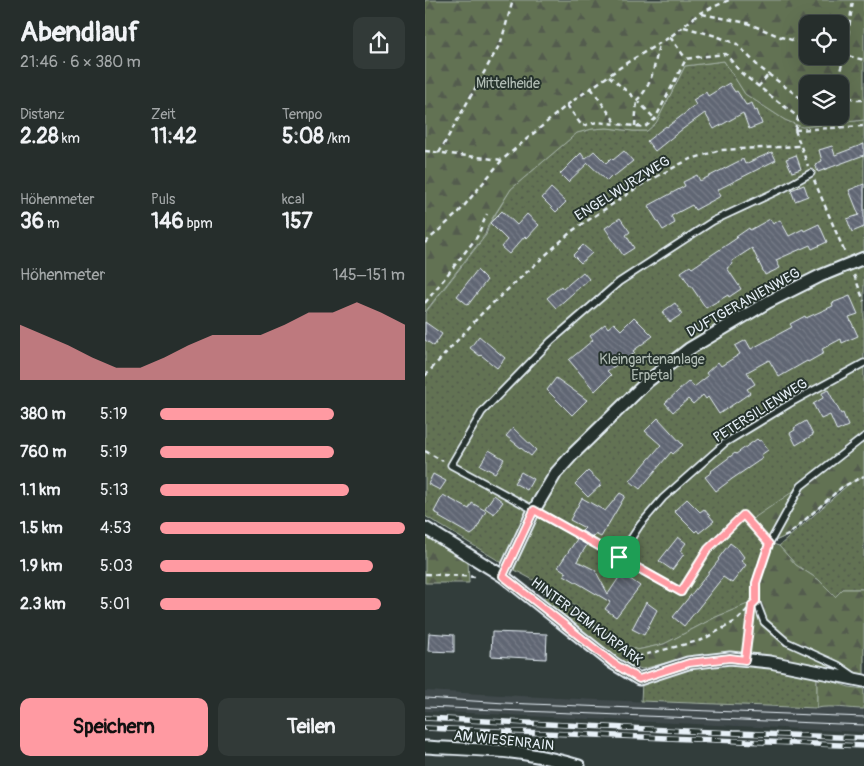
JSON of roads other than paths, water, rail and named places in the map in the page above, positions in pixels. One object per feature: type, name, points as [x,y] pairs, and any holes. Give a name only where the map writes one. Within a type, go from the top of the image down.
[{"type":"street","name":"DUFTGERANIENWEG","points":[[503,576],[534,510],[556,473],[574,453],[649,381],[689,349],[768,302],[820,276],[864,258]]},
{"type":"street","name":"HINTER DEM KURPARK","points":[[425,528],[503,576],[613,663],[639,679],[689,663],[730,658],[770,662],[863,681]]},
{"type":"street","name":"AM WIESENRAIN","points":[[425,747],[491,750],[526,754],[579,766]]},
{"type":"lane","points":[[681,592],[451,465],[482,412],[551,341],[619,282],[713,221],[784,188],[811,173]]},
{"type":"lane","name":"PETERSILIENWEG","points":[[619,557],[640,525],[663,498],[725,444],[794,401],[864,363]]},
{"type":"lane","points":[[863,681],[838,665],[787,642],[763,622],[756,601],[756,583],[769,544],[801,486],[864,437]]},
{"type":"tram line","points":[[425,698],[505,703],[864,717]]},
{"type":"tram line","points":[[425,707],[864,725]]},
{"type":"railway","points":[[425,718],[864,738]]},
{"type":"railway","points":[[425,728],[864,746]]},
{"type":"park label","name":"Mittelheide","points":[[508,83]]},
{"type":"park label","name":"Kleingartenanlage Erpetal","points":[[652,368]]}]
